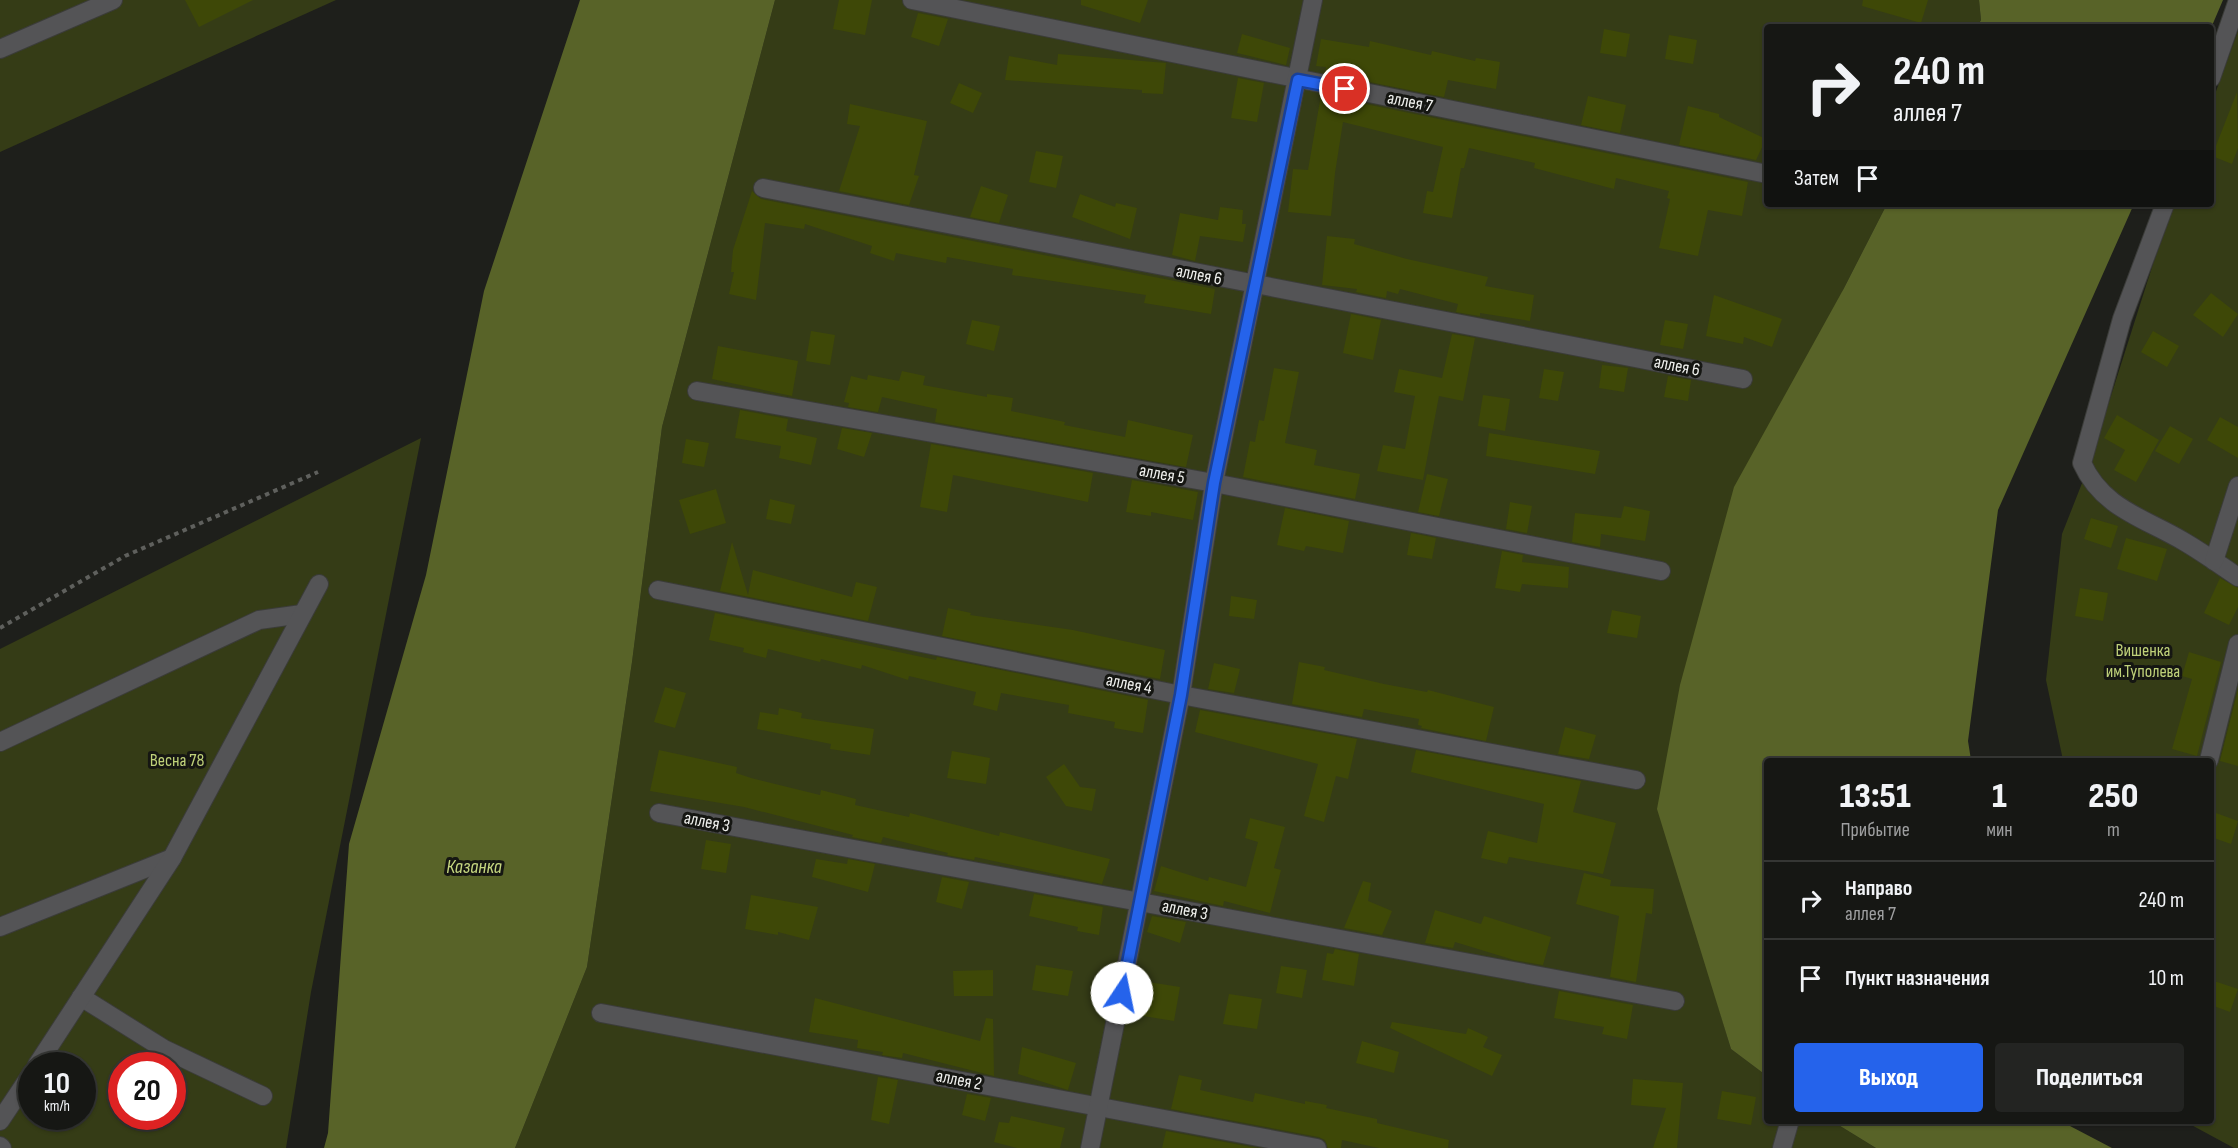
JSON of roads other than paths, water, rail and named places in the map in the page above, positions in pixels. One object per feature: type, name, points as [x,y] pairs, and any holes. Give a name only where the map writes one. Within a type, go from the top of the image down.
[{"type":"lane","points":[[0,49],[113,0]]},
{"type":"lane","name":"аллея 7","points":[[912,0],[1764,173]]},
{"type":"lane","points":[[1089,1148],[1181,695],[1214,483],[1298,80],[1312,0]]},
{"type":"lane","points":[[2214,69],[2238,0]]},
{"type":"lane","name":"аллея 6","points":[[763,188],[1743,379]]},
{"type":"lane","points":[[2164,207],[2122,319],[2082,463],[2090,483],[2130,515],[2183,540],[2238,577]]},
{"type":"lane","name":"аллея 5","points":[[697,391],[1214,483],[1661,571]]},
{"type":"lane","points":[[2214,561],[2238,486]]},
{"type":"lane","points":[[45,1052],[172,858],[319,584]]},
{"type":"lane","name":"аллея 4","points":[[658,590],[1181,695],[1636,780]]},
{"type":"lane","points":[[0,742],[259,620],[302,615]]},
{"type":"lane","points":[[2210,758],[2238,644]]},
{"type":"lane","name":"аллея 3","points":[[659,813],[1675,1001]]},
{"type":"lane","points":[[0,927],[172,858]]},
{"type":"lane","points":[[81,997],[164,1049],[263,1096]]},
{"type":"lane","name":"аллея 2","points":[[601,1012],[1317,1148]]},
{"type":"lane","points":[[0,1121],[18,1094]]},
{"type":"lane","points":[[1782,1148],[1789,1124]]},
{"type":"water","name":"Казанка","points":[[580,0],[775,0],[662,427],[632,662],[587,967],[515,1148],[324,1148],[328,1133],[349,844],[426,575],[484,291]]},
{"type":"water","points":[[1979,0],[2223,0],[2213,24],[1979,24],[1981,20]]},
{"type":"water","points":[[1885,207],[2133,207],[1998,510],[1968,741],[1971,758],[1764,758],[1764,1074],[1731,1049],[1657,809],[1680,685],[1734,487],[1843,290]]},
{"type":"water","points":[[1837,1124],[2069,1124],[2112,1148],[1876,1148]]},
{"type":"park label","name":"Вишенка им.Туполева","points":[[2143,660]]},
{"type":"park label","name":"Весна 78","points":[[177,760]]}]
